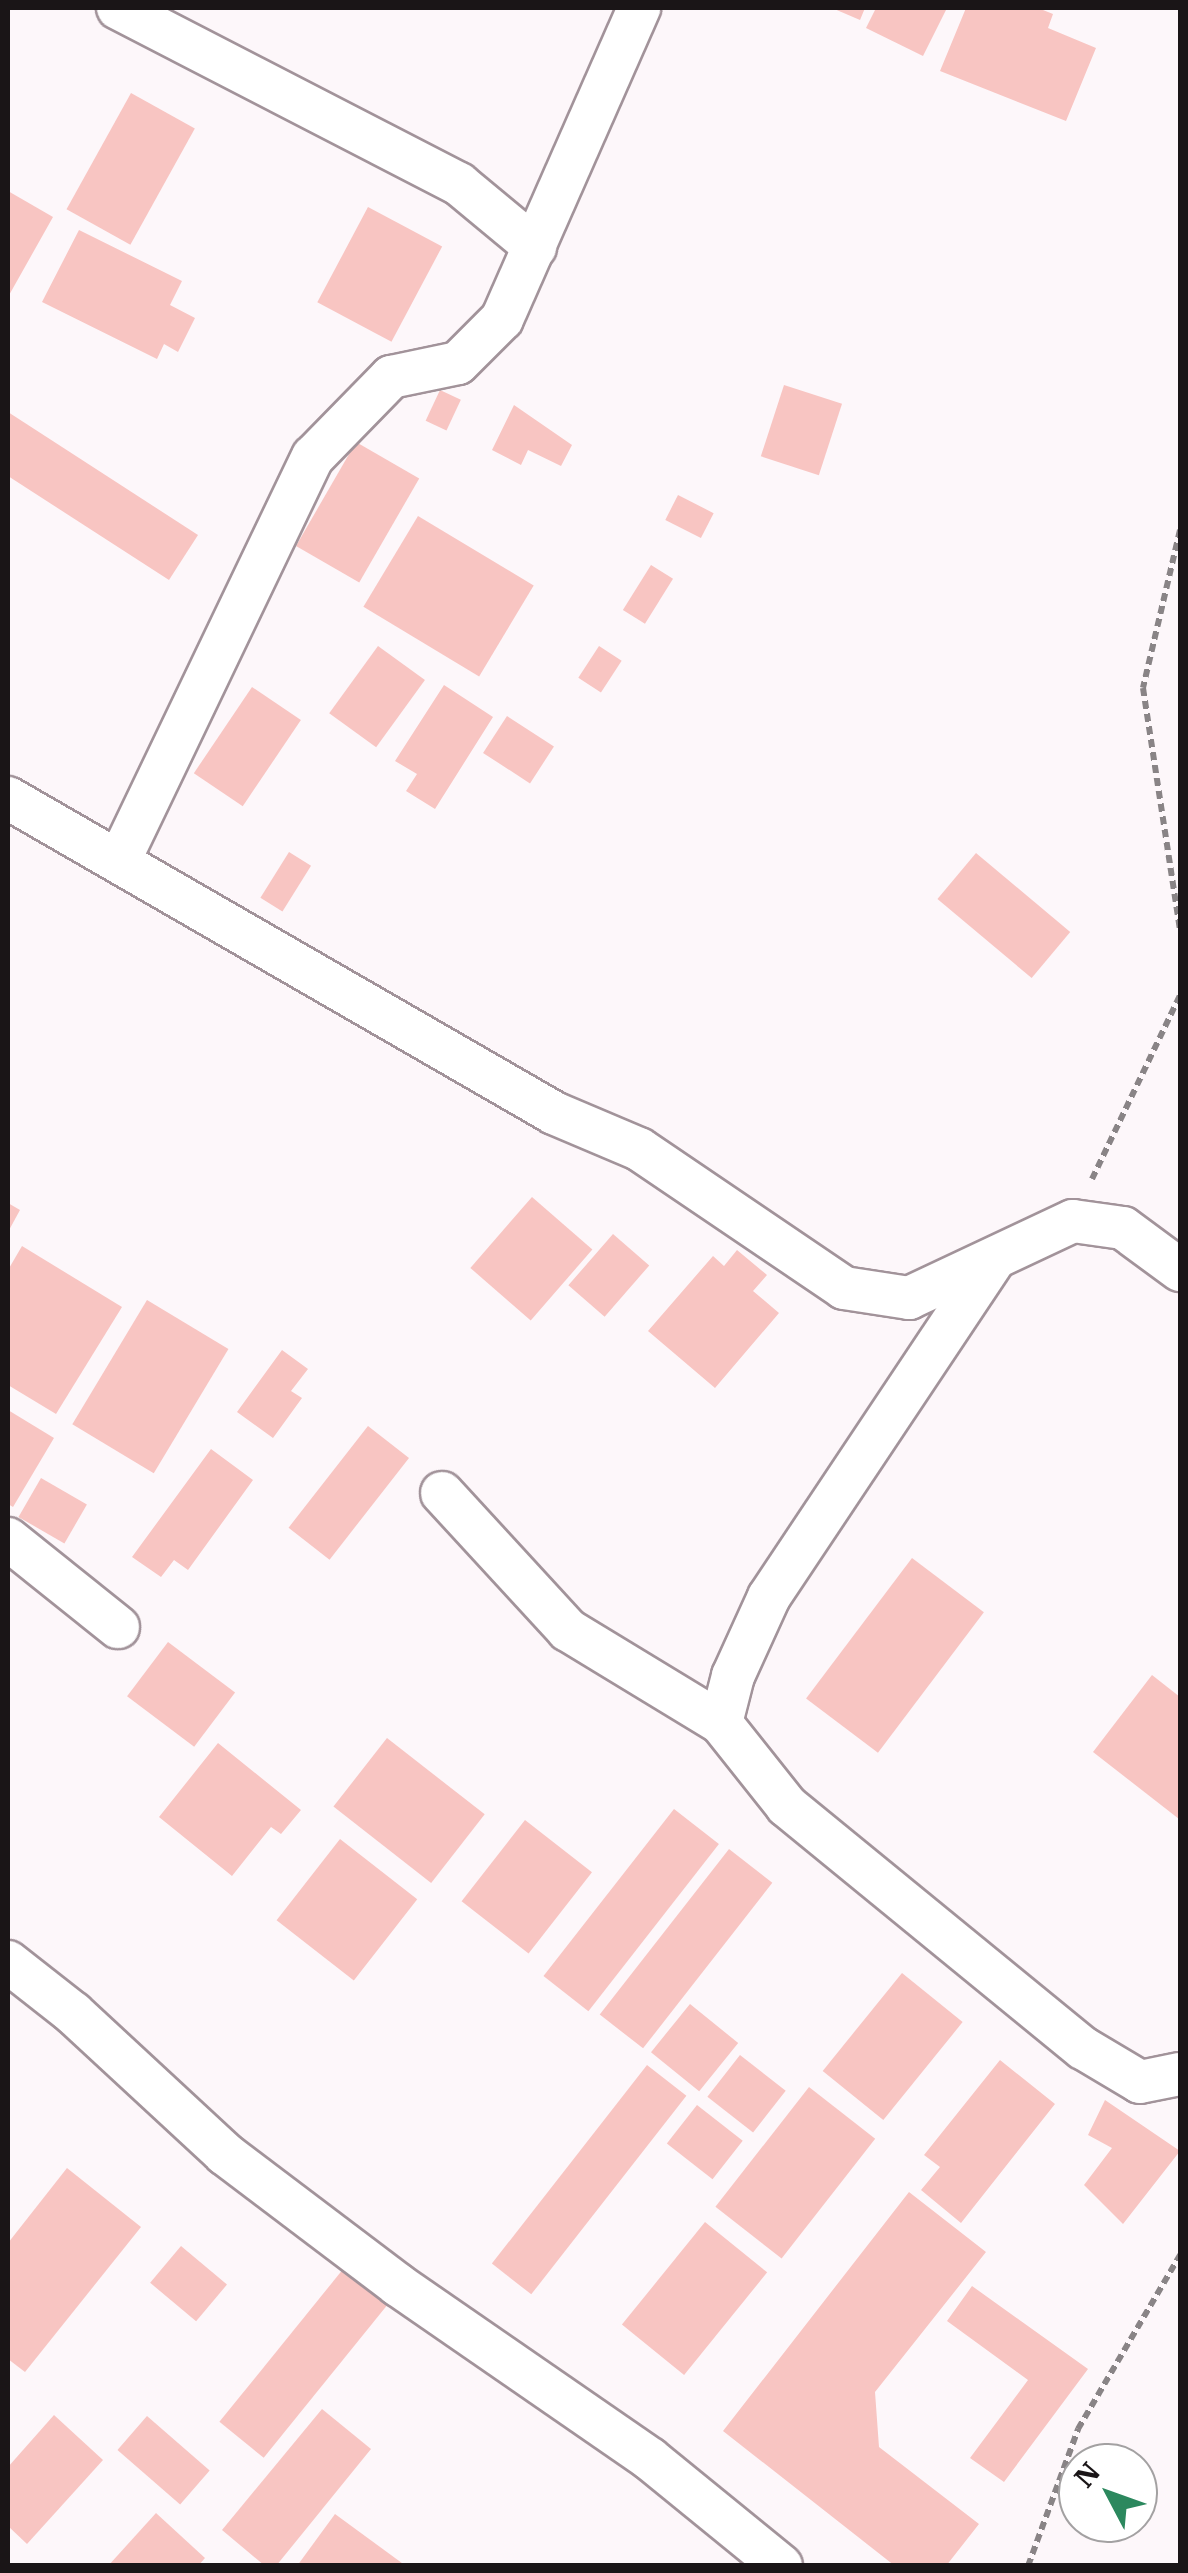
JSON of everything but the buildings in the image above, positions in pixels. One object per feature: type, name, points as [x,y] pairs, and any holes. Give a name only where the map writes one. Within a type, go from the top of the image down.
[{"type":"street","points":[[118,8],[459,184],[535,248]]},
{"type":"street","points":[[120,859],[313,457],[392,377],[458,363],[502,319],[639,8]]},
{"type":"street","points":[[8,798],[120,859],[554,1113],[639,1149],[844,1288],[909,1298],[1072,1220],[1123,1228],[1180,1270]]},
{"type":"street","points":[[722,1723],[733,1676],[769,1598],[994,1260]]},
{"type":"street","points":[[442,1492],[568,1630],[722,1723],[787,1806],[1084,2048],[1140,2082],[1180,2074]]},
{"type":"street","points":[[8,1539],[118,1627]]},
{"type":"street","points":[[8,1962],[73,2013],[225,2154],[398,2285],[650,2459],[781,2566]]},
{"type":"path","points":[[1180,530],[1144,688],[1180,929]]},
{"type":"path","points":[[1072,1220],[1180,994]]},
{"type":"path","points":[[1028,2566],[1078,2429],[1180,2255]]}]
